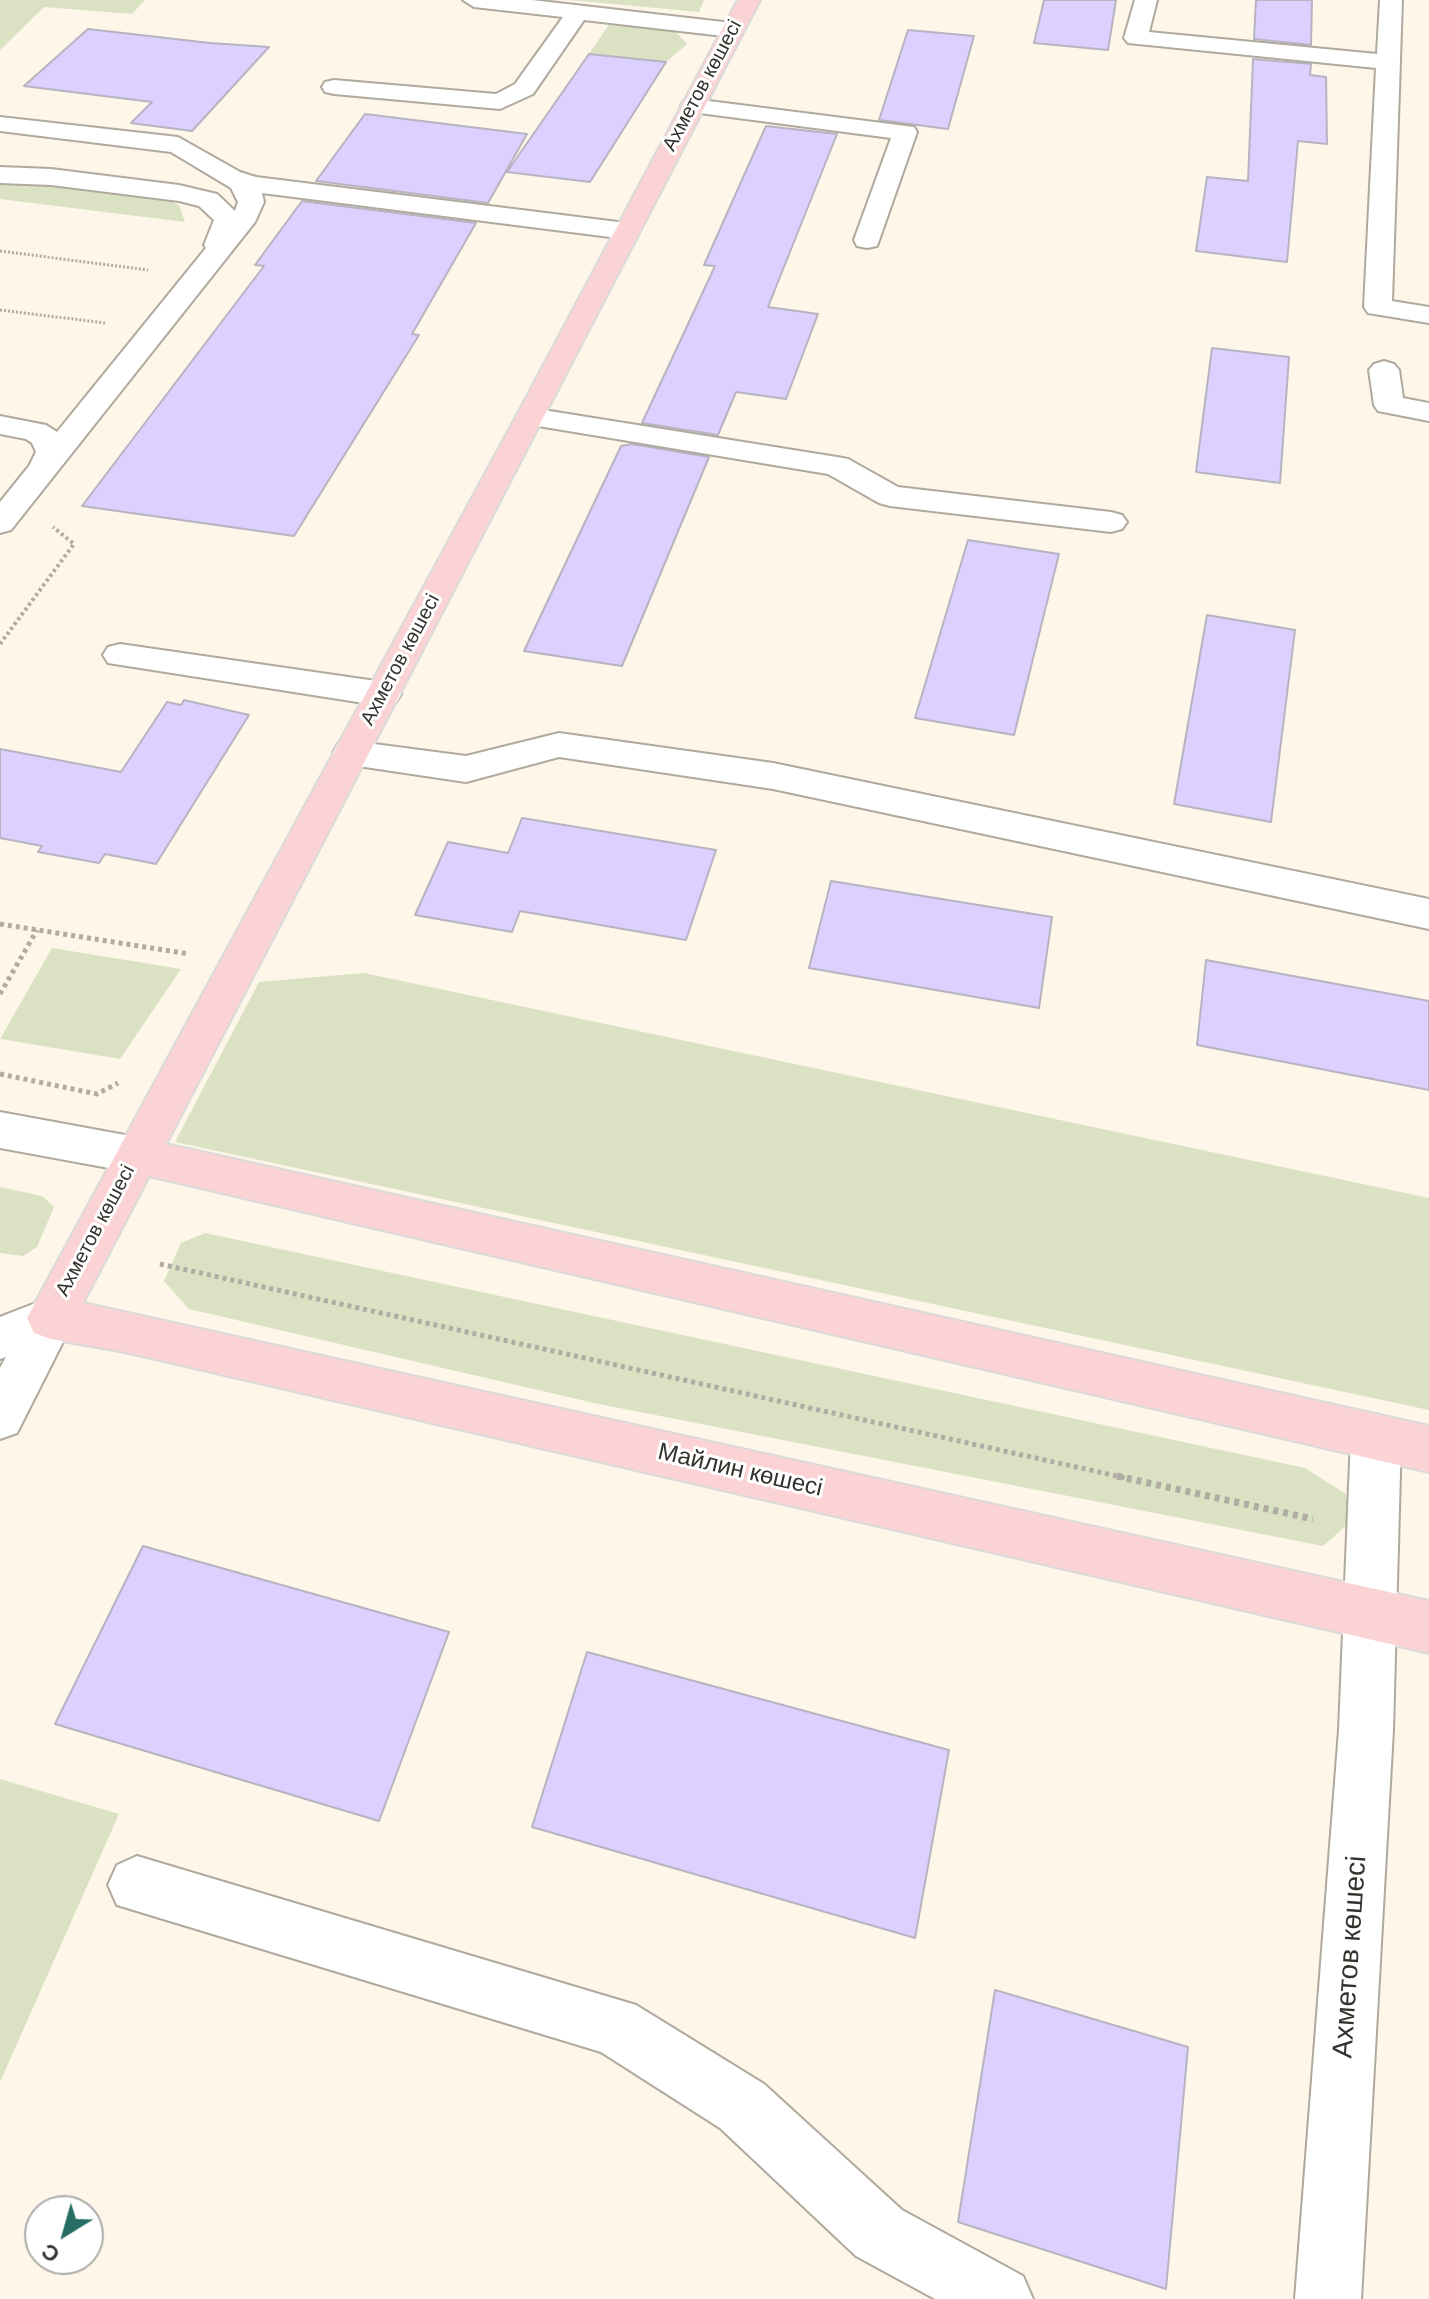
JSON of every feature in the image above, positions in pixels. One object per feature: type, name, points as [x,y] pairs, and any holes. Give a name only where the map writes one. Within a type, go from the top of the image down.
[{"type":"main road","name":"Ахметов көшесі","points":[[51,1318],[531,417],[749,0]]},
{"type":"main road","points":[[136,1155],[1429,1449]]},
{"type":"main road","name":"Майлин көшесі","points":[[51,1318],[125,1331],[1429,1627]]},
{"type":"street","points":[[478,0],[732,30]]},
{"type":"street","points":[[1146,0],[1136,38],[1390,62]]},
{"type":"street","points":[[1391,0],[1378,307],[1429,315]]},
{"type":"street","points":[[334,87],[500,102],[524,89],[577,13]]},
{"type":"street","points":[[693,106],[905,132],[867,240]]},
{"type":"street","points":[[0,124],[178,145],[250,195],[246,216]]},
{"type":"street","points":[[150,160],[177,156],[180,151],[178,145]]},
{"type":"street","points":[[0,151],[40,149],[150,160],[253,184],[625,234]]},
{"type":"street","points":[[0,175],[88,181],[208,200],[227,218],[223,236],[209,262]]},
{"type":"street","points":[[0,523],[246,216],[264,199],[292,196],[625,234]]},
{"type":"street","points":[[1384,370],[1389,405],[1429,412]]},
{"type":"street","points":[[531,417],[837,466],[890,496],[1111,522]]},
{"type":"street","points":[[0,425],[35,431],[46,438],[51,452],[42,472]]},
{"type":"street","points":[[120,655],[383,694]]},
{"type":"street","points":[[351,753],[466,769],[559,745],[773,776],[1429,914]]},
{"type":"street","points":[[0,1130],[136,1155]]},
{"type":"street","points":[[0,1306],[51,1318]]},
{"type":"street","points":[[0,1338],[51,1318]]},
{"type":"street","points":[[0,1417],[51,1318]]},
{"type":"street","name":"Ахметов көшесі","points":[[1328,2299],[1366,1730],[1376,1437]]},
{"type":"street","points":[[137,1885],[615,2026],[742,2106],[879,2233],[1000,2299]]},
{"type":"path","points":[[0,251],[150,270]]},
{"type":"path","points":[[0,310],[107,323]]},
{"type":"path","points":[[0,644],[74,544],[52,527],[61,515]]},
{"type":"path","points":[[0,924],[199,955]]},
{"type":"path","points":[[0,994],[37,930]]},
{"type":"path","points":[[0,1074],[97,1094],[121,1081]]},
{"type":"path","points":[[160,1264],[1313,1519]]},
{"type":"green space","points":[[0,0],[145,0],[132,14],[44,7],[0,50]]},
{"type":"green space","points":[[570,0],[704,0],[699,12]]},
{"type":"green space","points":[[612,20],[651,24],[677,33],[687,44],[666,62],[589,54]]},
{"type":"green space","points":[[0,182],[31,182],[163,198],[179,205],[185,222],[0,199]]},
{"type":"green space","points":[[52,948],[181,969],[120,1059],[0,1039]]},
{"type":"green space","points":[[364,973],[1429,1198],[1429,1410],[175,1142],[259,982]]},
{"type":"green space","points":[[0,1187],[42,1196],[54,1207],[37,1247],[23,1256],[0,1253]]},
{"type":"green space","points":[[205,1233],[1305,1468],[1346,1494],[1349,1523],[1323,1546],[594,1403],[189,1309],[164,1281],[181,1243]]},
{"type":"green space","points":[[0,1779],[119,1814],[0,2082]]},
{"type":"building","points":[[1044,0],[1116,0],[1108,50],[1034,43]]},
{"type":"building","points":[[1256,0],[1312,0],[1311,45],[1254,39]]},
{"type":"building","points":[[88,29],[269,47],[192,131],[131,123],[152,102],[24,86]]},
{"type":"building","points":[[908,30],[974,36],[948,129],[879,120]]},
{"type":"building","points":[[589,54],[666,62],[590,182],[507,172]]},
{"type":"building","points":[[1253,59],[1311,64],[1310,75],[1326,77],[1327,144],[1298,141],[1287,262],[1196,251],[1207,177],[1248,181]]},
{"type":"building","points":[[365,114],[527,134],[488,203],[316,181]]},
{"type":"building","points":[[766,126],[837,134],[768,307],[818,314],[786,399],[736,392],[718,435],[642,423],[715,266],[704,265]]},
{"type":"building","points":[[302,201],[476,223],[412,334],[419,335],[294,536],[82,506],[264,266],[255,265]]},
{"type":"building","points":[[1212,348],[1289,357],[1280,483],[1196,472]]},
{"type":"building","points":[[632,444],[709,457],[622,666],[524,651],[621,446]]},
{"type":"building","points":[[968,540],[1059,554],[1014,735],[915,718]]},
{"type":"building","points":[[1207,615],[1295,630],[1271,822],[1174,804]]},
{"type":"building","points":[[184,700],[249,715],[156,864],[105,854],[99,863],[38,852],[42,846],[0,838],[0,749],[121,772],[167,702],[181,705]]},
{"type":"building","points":[[522,818],[716,850],[686,940],[520,911],[512,932],[415,915],[448,842],[508,853]]},
{"type":"building","points":[[831,881],[1052,917],[1039,1008],[809,968]]},
{"type":"building","points":[[1206,960],[1429,1001],[1429,1090],[1197,1045]]},
{"type":"building","points":[[143,1546],[449,1632],[379,1821],[55,1724]]},
{"type":"building","points":[[587,1652],[949,1750],[915,1938],[532,1827]]},
{"type":"building","points":[[995,1990],[1188,2047],[1166,2289],[958,2222]]}]
